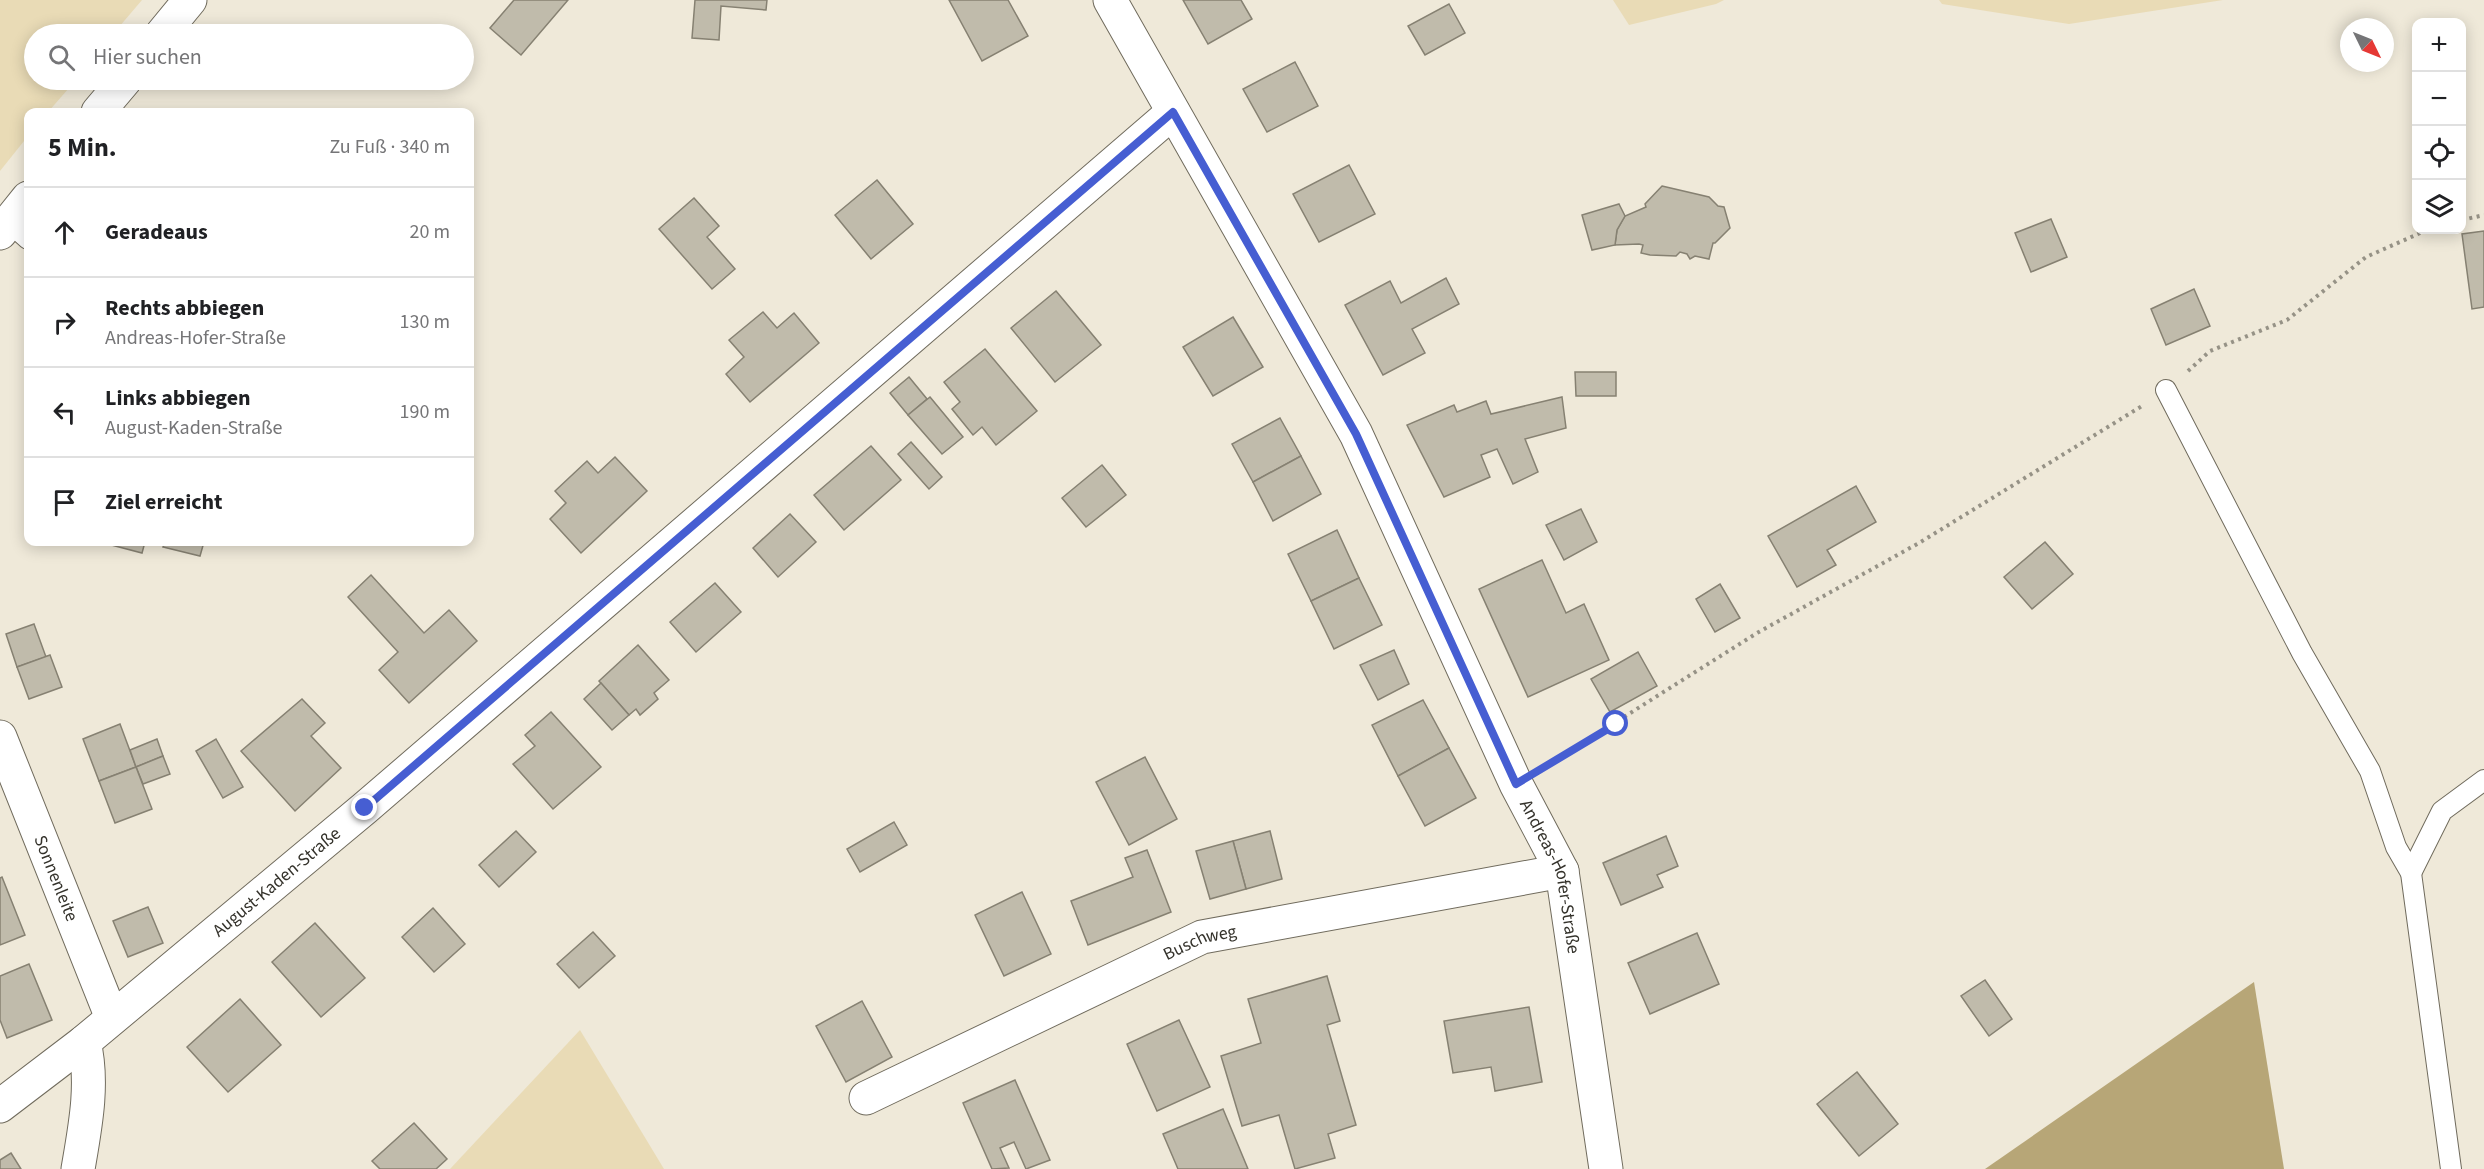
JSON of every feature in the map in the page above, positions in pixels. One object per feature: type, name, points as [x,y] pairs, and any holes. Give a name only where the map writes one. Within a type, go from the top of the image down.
[{"type":"street","points":[[170,24],[190,0]]},
{"type":"street","name":"Andreas-Hofer-Straße","points":[[1110,0],[1356,434],[1516,784],[1562,871],[1606,1169]]},
{"type":"street","points":[[101,108],[117,90]]},
{"type":"street","name":"August-Kaden-Straße","points":[[0,1106],[84,1042],[365,808],[1173,112]]},
{"type":"street","name":"Sonnenleite","points":[[0,737],[112,1018]]},
{"type":"street","name":"Buschweg","points":[[866,1098],[1202,937],[1562,871]]},
{"type":"street","points":[[78,1169],[88,1095],[89,1064],[84,1042]]},
{"type":"lane","points":[[2166,390],[2302,653],[2370,771],[2396,847],[2411,873],[2451,1169]]},
{"type":"lane","points":[[2411,873],[2442,811],[2484,780]]},
{"type":"path","points":[[2466,219],[2484,215]]},
{"type":"path","points":[[1516,784],[1616,724],[1757,633],[1919,543],[2166,390],[2210,351],[2287,320],[2366,257],[2418,234]]},
{"type":"shaded area","points":[[0,0],[142,0],[122,24],[24,24],[24,90],[67,90],[52,108],[24,108],[24,141],[0,171]]},
{"type":"shaded area","points":[[1613,0],[1724,0],[1716,4],[1629,25]]},
{"type":"shaded area","points":[[1939,0],[2223,0],[2069,24],[1942,4]]},
{"type":"shaded area","points":[[2254,982],[2284,1169],[1985,1169]]},
{"type":"shaded area","points":[[580,1030],[664,1169],[450,1169]]},
{"type":"building","points":[[514,0],[568,0],[521,55],[490,28]]},
{"type":"building","points":[[695,0],[767,0],[766,10],[721,6],[719,40],[692,38]]},
{"type":"building","points":[[949,0],[1008,0],[1028,36],[982,61]]},
{"type":"building","points":[[1183,0],[1241,0],[1252,19],[1208,44]]},
{"type":"building","points":[[1449,4],[1465,33],[1425,55],[1408,26]]},
{"type":"building","points":[[1295,62],[1318,106],[1267,132],[1243,89]]},
{"type":"building","points":[[1349,165],[1375,214],[1319,242],[1293,194]]},
{"type":"building","points":[[877,180],[913,224],[871,259],[835,215]]},
{"type":"building","points":[[1662,186],[1709,197],[1718,206],[1724,207],[1730,228],[1713,243],[1709,259],[1695,256],[1690,259],[1687,254],[1680,252],[1676,256],[1650,255],[1641,253],[1643,245],[1615,245],[1617,230],[1625,216],[1646,207],[1645,204]]},
{"type":"building","points":[[694,198],[719,226],[707,237],[735,269],[712,289],[659,229]]},
{"type":"building","points":[[1619,204],[1625,216],[1617,230],[1615,245],[1592,250],[1582,215]]},
{"type":"building","points":[[2051,219],[2067,257],[2031,272],[2015,233]]},
{"type":"building","points":[[2484,231],[2484,307],[2472,309],[2462,234]]},
{"type":"building","points":[[1446,278],[1459,304],[1412,329],[1425,353],[1383,375],[1345,305],[1390,281],[1401,303]]},
{"type":"building","points":[[2194,289],[2210,326],[2166,345],[2151,309]]},
{"type":"building","points":[[1056,291],[1101,345],[1055,382],[1011,328]]},
{"type":"building","points":[[763,312],[777,328],[794,313],[819,343],[750,402],[726,374],[744,357],[729,340]]},
{"type":"building","points":[[1233,317],[1263,367],[1213,396],[1183,347]]},
{"type":"building","points":[[985,349],[1037,411],[996,445],[982,427],[973,435],[952,409],[960,402],[944,382]]},
{"type":"building","points":[[1575,372],[1616,372],[1616,396],[1576,396]]},
{"type":"building","points":[[909,377],[927,399],[908,415],[890,393]]},
{"type":"building","points":[[930,397],[963,437],[942,454],[908,415]]},
{"type":"building","points":[[1562,397],[1566,428],[1525,439],[1538,472],[1513,484],[1497,449],[1481,455],[1490,477],[1444,497],[1407,425],[1454,405],[1457,412],[1486,401],[1491,414]]},
{"type":"building","points":[[1280,418],[1301,456],[1253,482],[1232,444]]},
{"type":"building","points":[[911,442],[942,477],[929,489],[898,454]]},
{"type":"building","points":[[871,446],[901,480],[844,530],[814,495]]},
{"type":"building","points":[[1301,456],[1321,494],[1273,521],[1253,482]]},
{"type":"building","points":[[615,457],[647,491],[581,553],[550,519],[566,503],[555,491],[587,461],[598,473]]},
{"type":"building","points":[[1102,465],[1126,495],[1086,527],[1062,498]]},
{"type":"building","points":[[1856,486],[1876,522],[1827,550],[1836,565],[1797,587],[1768,536]]},
{"type":"building","points":[[1581,509],[1597,542],[1564,560],[1546,525]]},
{"type":"building","points":[[790,514],[816,542],[778,577],[753,548]]},
{"type":"building","points":[[1337,530],[1359,578],[1311,601],[1288,554]]},
{"type":"building","points":[[2045,542],[2073,574],[2032,609],[2004,577]]},
{"type":"building","points":[[115,546],[144,546],[142,553]]},
{"type":"building","points":[[163,546],[203,546],[200,556]]},
{"type":"building","points":[[1542,560],[1566,613],[1584,604],[1609,660],[1528,697],[1479,589]]},
{"type":"building","points":[[371,575],[424,633],[449,610],[477,641],[409,703],[379,670],[398,652],[348,597]]},
{"type":"building","points":[[1359,578],[1382,625],[1334,649],[1311,601]]},
{"type":"building","points":[[715,583],[741,612],[696,652],[670,622]]},
{"type":"building","points":[[1720,584],[1740,618],[1715,632],[1696,599]]},
{"type":"building","points":[[34,624],[46,657],[17,667],[6,634]]},
{"type":"building","points":[[638,645],[669,680],[654,693],[658,699],[640,715],[636,709],[629,715],[599,681]]},
{"type":"building","points":[[1394,650],[1409,684],[1378,700],[1360,665]]},
{"type":"building","points":[[1638,652],[1657,686],[1610,712],[1591,679]]},
{"type":"building","points":[[50,655],[62,687],[29,699],[17,667]]},
{"type":"building","points":[[601,683],[629,715],[612,730],[584,699]]},
{"type":"building","points":[[302,699],[325,723],[311,736],[341,768],[295,811],[241,751]]},
{"type":"building","points":[[1423,700],[1449,748],[1398,776],[1372,725]]},
{"type":"building","points":[[551,712],[601,767],[553,809],[513,764],[535,746],[525,735]]},
{"type":"building","points":[[120,724],[136,767],[99,781],[83,739]]},
{"type":"building","points":[[157,739],[163,756],[136,767],[130,750]]},
{"type":"building","points":[[216,739],[243,787],[223,798],[196,751]]},
{"type":"building","points":[[1449,748],[1476,798],[1425,826],[1398,776]]},
{"type":"building","points":[[163,756],[170,774],[143,784],[136,767]]},
{"type":"building","points":[[1145,757],[1177,819],[1129,845],[1096,782]]},
{"type":"building","points":[[136,767],[152,809],[115,823],[99,781]]},
{"type":"building","points":[[894,822],[907,845],[860,872],[847,849]]},
{"type":"building","points":[[516,831],[536,852],[499,887],[479,865]]},
{"type":"building","points":[[1270,831],[1282,879],[1246,889],[1233,841]]},
{"type":"building","points":[[1666,836],[1678,866],[1657,875],[1663,887],[1621,905],[1603,863]]},
{"type":"building","points":[[1233,841],[1246,889],[1210,899],[1196,851]]},
{"type":"building","points":[[1147,850],[1171,912],[1088,945],[1071,901],[1133,877],[1125,858]]},
{"type":"building","points":[[2,877],[25,935],[0,945],[0,878]]},
{"type":"building","points":[[1022,892],[1051,954],[1004,976],[975,915]]},
{"type":"building","points":[[148,907],[163,943],[128,957],[113,921]]},
{"type":"building","points":[[433,908],[465,944],[434,972],[402,937]]},
{"type":"building","points":[[315,923],[365,978],[321,1017],[272,962]]},
{"type":"building","points":[[593,932],[615,956],[579,988],[557,964]]},
{"type":"building","points":[[1697,933],[1719,984],[1650,1014],[1628,963]]},
{"type":"building","points":[[29,964],[52,1020],[7,1038],[0,1020],[0,976]]},
{"type":"building","points":[[1327,976],[1340,1021],[1327,1025],[1356,1125],[1328,1134],[1335,1158],[1295,1169],[1279,1115],[1242,1126],[1221,1056],[1261,1043],[1248,999]]},
{"type":"building","points":[[1985,980],[2012,1019],[1989,1036],[1961,996]]},
{"type":"building","points":[[240,999],[281,1045],[228,1092],[187,1047]]},
{"type":"building","points":[[862,1001],[892,1057],[846,1082],[816,1026]]},
{"type":"building","points":[[1529,1007],[1542,1082],[1495,1091],[1491,1067],[1453,1073],[1444,1021]]},
{"type":"building","points":[[1179,1020],[1210,1087],[1157,1111],[1127,1044]]},
{"type":"building","points":[[1857,1072],[1898,1124],[1859,1156],[1817,1104]]},
{"type":"building","points":[[1015,1080],[1050,1160],[1026,1169],[1014,1142],[1000,1148],[1009,1168],[992,1169],[963,1103]]},
{"type":"building","points":[[1223,1109],[1248,1169],[1178,1169],[1163,1134]]},
{"type":"building","points":[[414,1123],[447,1159],[436,1169],[380,1169],[372,1161]]},
{"type":"building","points":[[11,1153],[21,1169],[0,1169],[0,1160]]},
{"type":"route","points":[[365,808],[1173,112],[1356,434],[1516,784],[1616,724]]}]
